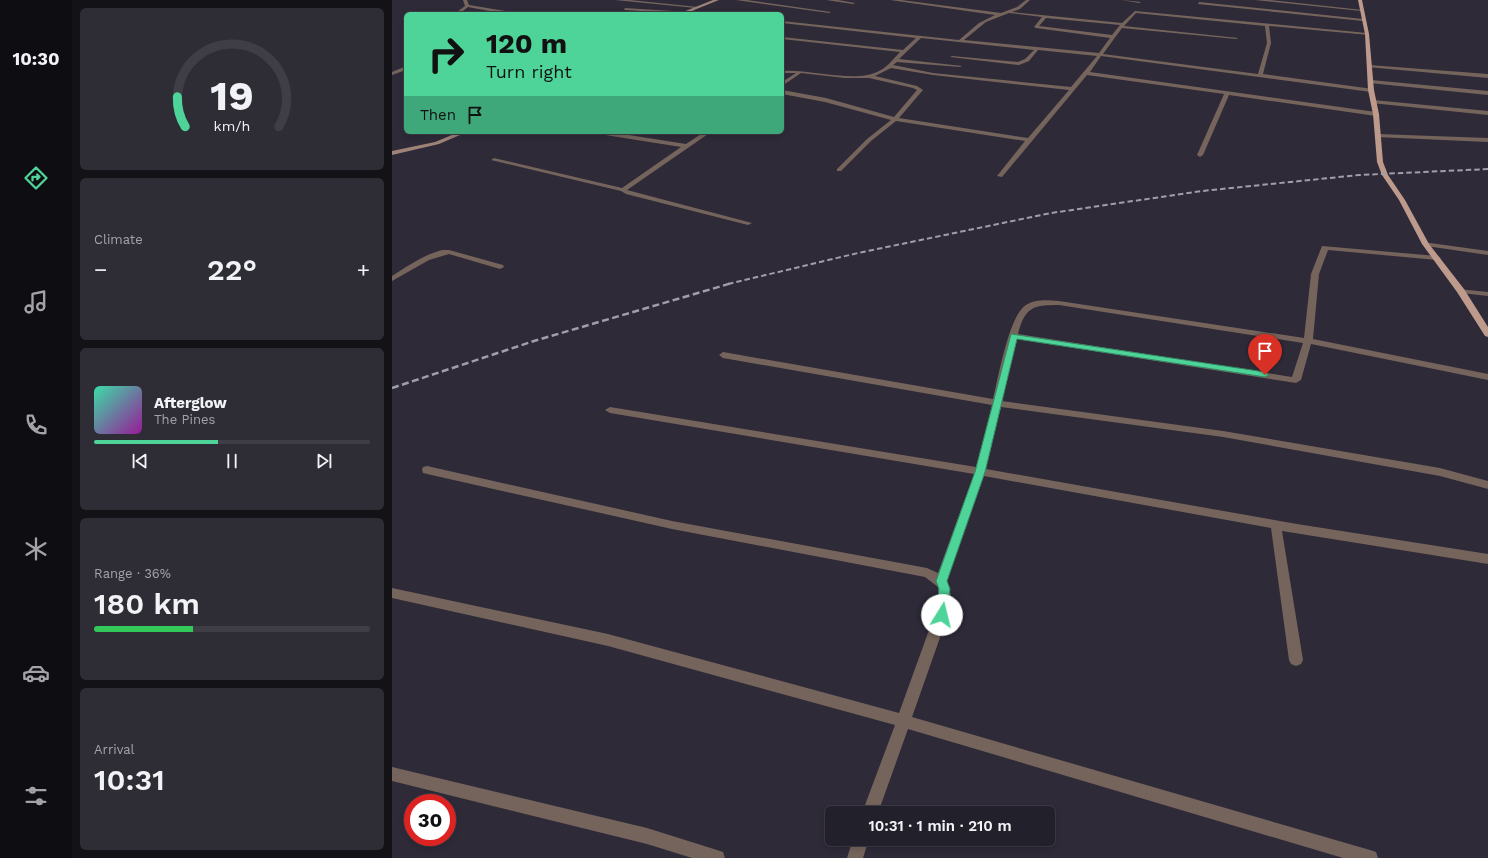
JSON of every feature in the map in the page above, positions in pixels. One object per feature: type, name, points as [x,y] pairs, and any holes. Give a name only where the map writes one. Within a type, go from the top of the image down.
[{"type":"main road","points":[[1360,0],[1367,34],[1371,90],[1376,114],[1380,162],[1385,175],[1402,200],[1426,244],[1461,291],[1488,334]]},
{"type":"street","points":[[465,0],[467,6]]},
{"type":"street","points":[[617,0],[696,7]]},
{"type":"street","points":[[685,12],[717,0]]},
{"type":"street","points":[[738,0],[829,12]]},
{"type":"street","points":[[828,0],[853,3]]},
{"type":"street","points":[[892,0],[1000,14]]},
{"type":"street","points":[[1011,12],[1028,0]]},
{"type":"street","points":[[1123,0],[1139,2]]},
{"type":"street","points":[[1257,0],[1361,10]]},
{"type":"street","points":[[1199,3],[1364,20]]},
{"type":"street","points":[[459,12],[467,6],[500,12]]},
{"type":"street","points":[[625,9],[668,12]]},
{"type":"street","points":[[960,40],[978,24],[1000,14],[1011,12],[1236,38]]},
{"type":"street","points":[[1000,176],[1101,55],[1122,25],[1132,14],[1139,12],[1367,34]]},
{"type":"street","points":[[1045,16],[1036,27],[1114,37]]},
{"type":"street","points":[[784,22],[1101,55],[1371,90]]},
{"type":"street","points":[[1260,76],[1269,43],[1267,24]]},
{"type":"street","points":[[867,76],[879,74],[920,37]]},
{"type":"street","points":[[784,38],[903,52]]},
{"type":"street","points":[[952,57],[1019,64],[1027,60],[1037,49]]},
{"type":"street","points":[[896,60],[960,66]]},
{"type":"street","points":[[889,66],[933,74],[1072,89]]},
{"type":"street","points":[[1369,66],[1488,76]]},
{"type":"street","points":[[394,72],[404,69]]},
{"type":"street","points":[[784,72],[867,76],[918,88],[920,90],[895,119],[869,140],[839,170]]},
{"type":"street","points":[[784,83],[799,73]]},
{"type":"street","points":[[1086,73],[1376,114]]},
{"type":"street","points":[[1371,82],[1488,93]]},
{"type":"street","points":[[784,92],[826,100],[895,119],[1029,140]]},
{"type":"street","points":[[1200,155],[1227,93]]},
{"type":"street","points":[[1373,102],[1488,113]]},
{"type":"street","points":[[392,153],[437,143],[459,134]]},
{"type":"street","points":[[614,134],[686,146]]},
{"type":"street","points":[[623,190],[705,134]]},
{"type":"street","points":[[1378,136],[1488,140]]},
{"type":"street","points":[[494,160],[623,190],[628,193],[748,223]]},
{"type":"street","points":[[1426,244],[1488,253]]},
{"type":"street","points":[[1014,336],[1296,380],[1308,341],[1315,274],[1325,248],[1437,258]]},
{"type":"street","points":[[392,279],[429,257],[443,252],[449,252],[500,267]]},
{"type":"street","points":[[1461,291],[1488,294]]},
{"type":"street","points":[[941,581],[980,472],[1021,312],[1029,306],[1041,303],[1053,303],[1308,341],[1488,376]]},
{"type":"street","points":[[723,355],[998,403],[1223,434],[1417,467],[1488,485]]},
{"type":"street","points":[[610,410],[980,472],[1387,545],[1488,559]]},
{"type":"street","points":[[427,470],[672,525],[927,574],[941,581],[945,589],[942,615],[873,806]]},
{"type":"street","points":[[1276,526],[1296,660]]},
{"type":"street","points":[[392,593],[608,640],[903,721],[1370,858]]},
{"type":"street","points":[[392,774],[647,836],[717,858]]},
{"type":"street","points":[[855,858],[859,846]]},
{"type":"railway","points":[[731,283],[858,253],[1051,213],[1202,191],[1359,175],[1488,169]]},
{"type":"railway","points":[[392,388],[534,341],[731,283]]},
{"type":"route","points":[[942,615],[945,589],[941,581],[980,472],[1014,336],[1265,375]]}]
